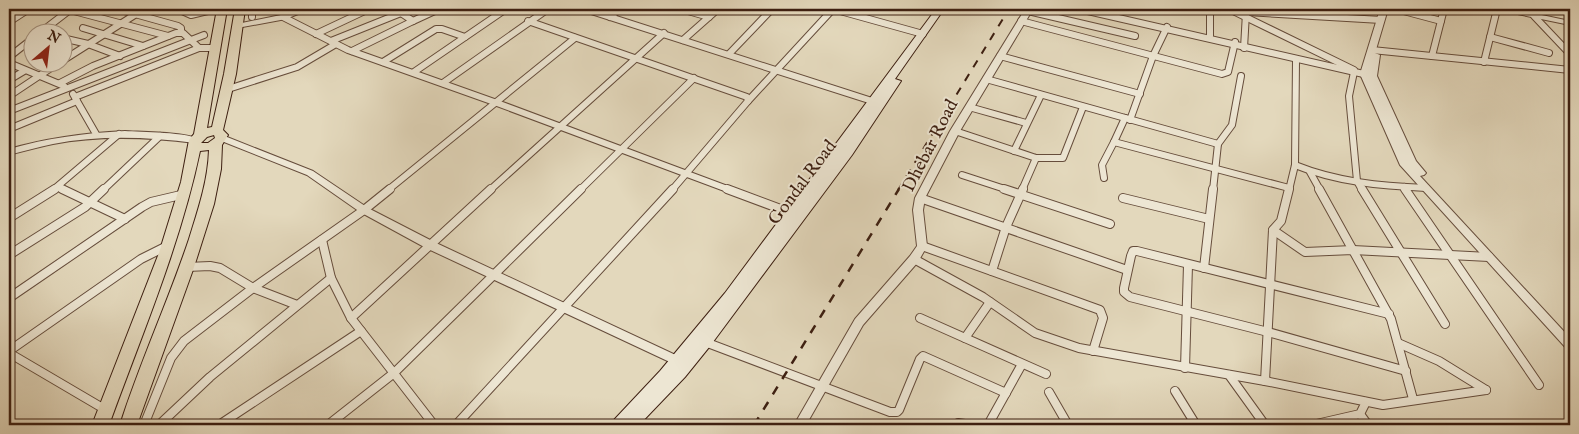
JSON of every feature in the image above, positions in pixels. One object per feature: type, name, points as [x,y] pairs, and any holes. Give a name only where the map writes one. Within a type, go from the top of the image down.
[{"type":"highway","points":[[100,425],[136,336],[169,245],[185,194],[216,48],[222,9]]},
{"type":"highway","points":[[132,425],[187,267],[211,185],[240,9]]},
{"type":"highway","points":[[197,140],[218,138]]},
{"type":"main road","points":[[630,425],[679,367],[796,215],[872,101],[940,9]]},
{"type":"main road","name":"Gondal Road","points":[[679,367],[704,342],[796,215],[848,153],[947,9]]},
{"type":"main road","points":[[618,425],[679,367]]},
{"type":"street","points":[[9,22],[29,9]]},
{"type":"street","points":[[54,22],[70,9],[168,36]]},
{"type":"street","points":[[117,9],[178,26],[181,28],[181,33],[199,48]]},
{"type":"street","points":[[72,55],[144,9]]},
{"type":"street","points":[[180,10],[191,15],[216,9]]},
{"type":"street","points":[[252,9],[252,17]]},
{"type":"street","points":[[238,26],[283,17],[306,9]]},
{"type":"street","points":[[316,34],[369,9]]},
{"type":"street","points":[[394,9],[414,21]]},
{"type":"street","points":[[228,89],[297,67],[334,42],[410,9]]},
{"type":"street","points":[[352,51],[439,9]]},
{"type":"street","points":[[414,72],[506,9]]},
{"type":"street","points":[[443,83],[528,21],[548,9]]},
{"type":"street","points":[[585,9],[872,101]]},
{"type":"street","points":[[610,17],[620,9]]},
{"type":"street","points":[[681,9],[709,17]]},
{"type":"street","points":[[683,40],[718,9]]},
{"type":"street","points":[[729,54],[772,9]]},
{"type":"street","points":[[456,425],[687,174],[748,101],[833,9],[923,34]]},
{"type":"street","points":[[1079,9],[1140,24],[1210,36],[1234,44]]},
{"type":"street","points":[[1097,9],[1234,44],[1346,65]]},
{"type":"street","points":[[1210,9],[1210,36]]},
{"type":"street","points":[[1229,9],[1247,12],[1381,20]]},
{"type":"street","points":[[1375,50],[1384,9]]},
{"type":"street","points":[[1392,9],[1365,73],[1349,96],[1357,181],[1398,252],[1445,324]]},
{"type":"street","points":[[1396,9],[1441,21]]},
{"type":"street","points":[[1432,56],[1444,9]]},
{"type":"street","points":[[1484,62],[1497,9]]},
{"type":"street","points":[[1503,9],[1570,23]]},
{"type":"street","points":[[1029,10],[1135,36]]},
{"type":"street","name":"Dhebar Road","points":[[922,246],[918,210],[920,198],[955,131],[1029,10]]},
{"type":"street","points":[[1244,46],[1247,12]]},
{"type":"street","points":[[1247,12],[1346,65],[1365,73],[1412,162],[1456,214],[1570,335]]},
{"type":"street","points":[[1534,16],[1570,54]]},
{"type":"street","points":[[283,17],[352,51],[561,126],[796,215]]},
{"type":"street","points":[[528,21],[742,94],[747,97],[748,101]]},
{"type":"street","points":[[1021,21],[1226,74],[1234,44]]},
{"type":"street","points":[[1130,50],[1140,24]]},
{"type":"street","points":[[83,28],[143,46]]},
{"type":"street","points":[[1104,178],[1102,165],[1140,94],[1153,56],[1167,28]]},
{"type":"street","points":[[382,62],[436,29],[442,29],[466,37]]},
{"type":"street","points":[[60,83],[143,46],[181,33]]},
{"type":"street","points":[[351,318],[664,33]]},
{"type":"street","points":[[9,111],[204,35]]},
{"type":"street","points":[[1490,37],[1549,53]]},
{"type":"street","points":[[132,425],[176,349],[184,341],[253,288],[364,210],[576,38]]},
{"type":"street","points":[[72,40],[120,56]]},
{"type":"street","points":[[1244,46],[1296,60],[1365,73]]},
{"type":"street","points":[[9,129],[199,48],[216,48]]},
{"type":"street","points":[[22,49],[9,62],[22,69]]},
{"type":"street","points":[[1375,50],[1570,70]]},
{"type":"street","points":[[1000,56],[1140,94]]},
{"type":"street","points":[[1265,381],[1273,230],[1281,221],[1295,165],[1296,60]]},
{"type":"street","points":[[9,80],[22,71]]},
{"type":"street","points":[[29,72],[60,83],[69,89],[96,134]]},
{"type":"street","points":[[9,96],[45,72]]},
{"type":"street","points":[[1365,73],[1403,163],[1570,345]]},
{"type":"street","points":[[1204,268],[1218,144],[1232,125],[1241,76]]},
{"type":"street","points":[[328,425],[394,372],[694,78]]},
{"type":"street","points":[[986,79],[1218,144]]},
{"type":"street","points":[[1014,151],[1041,95]]},
{"type":"street","points":[[969,107],[1026,123]]},
{"type":"street","points":[[955,131],[1036,158],[1063,158],[1083,107]]},
{"type":"street","points":[[9,152],[43,143],[96,134],[160,136],[197,140]]},
{"type":"street","points":[[9,218],[58,187],[118,134]]},
{"type":"street","points":[[9,254],[90,202],[160,136]]},
{"type":"street","points":[[218,138],[310,173],[364,210],[430,245],[565,308],[679,367]]},
{"type":"street","points":[[1114,142],[1289,188]]},
{"type":"street","points":[[992,270],[1006,227],[1036,158]]},
{"type":"street","points":[[1295,165],[1310,172],[1357,181],[1426,188]]},
{"type":"street","points":[[1310,172],[1388,314],[1413,399]]},
{"type":"street","points":[[962,175],[1022,193],[1110,224]]},
{"type":"street","points":[[58,187],[125,219]]},
{"type":"street","points":[[1404,187],[1539,385]]},
{"type":"street","points":[[9,298],[151,202],[185,194]]},
{"type":"street","points":[[920,198],[1127,270]]},
{"type":"street","points":[[1123,198],[1209,218]]},
{"type":"street","points":[[1273,230],[1305,252],[1353,250],[1489,257]]},
{"type":"street","points":[[322,240],[331,278],[351,318],[434,425]]},
{"type":"street","points":[[106,410],[9,352],[141,259],[169,245]]},
{"type":"street","points":[[800,425],[820,388],[866,314],[914,259],[922,246],[1100,310],[1103,318],[1093,351]]},
{"type":"street","points":[[1388,314],[1137,251],[1133,252],[1131,256],[1124,288],[1124,292],[1130,297],[1268,332],[1406,371]]},
{"type":"street","points":[[914,259],[990,302],[1043,337],[1093,351],[1265,381],[1383,405],[1413,399],[1486,390],[1439,361],[1398,343]]},
{"type":"street","points":[[1185,368],[1188,265]]},
{"type":"street","points":[[187,267],[220,268],[253,288],[297,305]]},
{"type":"street","points":[[159,425],[210,377],[331,278]]},
{"type":"street","points":[[965,338],[990,302]]},
{"type":"street","points":[[920,318],[1046,374]]},
{"type":"street","points":[[219,425],[361,331]]},
{"type":"street","points":[[704,342],[820,388],[890,412],[897,412],[923,356],[1006,393]]},
{"type":"street","points":[[988,425],[1022,364]]},
{"type":"street","points":[[1229,375],[1265,425]]},
{"type":"street","points":[[1175,390],[1196,425]]},
{"type":"street","points":[[1049,392],[1068,425]]},
{"type":"street","points":[[1360,414],[1366,402]]},
{"type":"street","points":[[1312,425],[1360,414]]},
{"type":"street","points":[[1360,414],[1368,425]]},
{"type":"street","points":[[958,423],[972,425]]},
{"type":"railway","points":[[898,190],[1009,9]]},
{"type":"railway","points":[[754,425],[899,189]]}]
